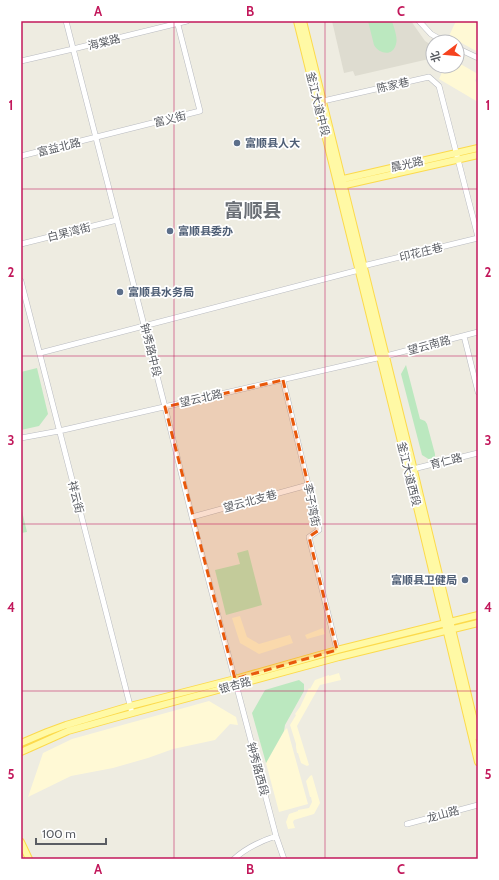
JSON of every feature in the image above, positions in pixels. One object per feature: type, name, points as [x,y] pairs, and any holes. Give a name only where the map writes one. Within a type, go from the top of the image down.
[{"type":"main road","name":"釜江大道中段","points":[[297,21],[340,183]]},
{"type":"main road","name":"釜江大道中段","points":[[303,21],[323,101],[340,183]]},
{"type":"main road","name":"晨光路","points":[[340,183],[478,148]]},
{"type":"main road","name":"晨光路","points":[[340,183],[478,155]]},
{"type":"main road","name":"釜江大道西段","points":[[340,183],[448,623]]},
{"type":"main road","name":"釜江大道西段","points":[[383,357],[414,469],[478,762]]},
{"type":"main road","name":"银杏路","points":[[235,682],[337,650],[478,615]]},
{"type":"main road","name":"银杏路","points":[[21,743],[59,727],[131,710],[235,682],[478,623]]},
{"type":"main road","name":"釜江大道西段","points":[[449,630],[478,737]]},
{"type":"main road","name":"银杏路","points":[[21,752],[68,731],[131,710]]},
{"type":"main road","points":[[21,842],[29,859]]},
{"type":"street","name":"钟秀路中段","points":[[66,21],[235,682]]},
{"type":"street","name":"海棠路","points":[[21,61],[187,21]]},
{"type":"street","points":[[419,21],[431,34]]},
{"type":"street","name":"富义街","points":[[96,138],[200,111],[178,22]]},
{"type":"street","points":[[465,52],[478,58]]},
{"type":"street","name":"陈家巷","points":[[323,101],[429,77],[439,86],[456,153]]},
{"type":"street","name":"富益北路","points":[[21,156],[96,138]]},
{"type":"street","points":[[456,153],[478,238]]},
{"type":"street","name":"白果湾街","points":[[21,244],[117,220]]},
{"type":"street","name":"印花庄巷","points":[[40,354],[478,238]]},
{"type":"street","name":"祥云街","points":[[21,281],[131,710]]},
{"type":"street","name":"望云南路","points":[[383,357],[478,332]]},
{"type":"street","points":[[464,336],[478,392]]},
{"type":"street","name":"望云北路","points":[[21,438],[59,431],[383,357]]},
{"type":"street","name":"李子湾街","points":[[282,380],[319,530],[309,538],[337,650]]},
{"type":"street","name":"育仁路","points":[[414,469],[478,453]]},
{"type":"street","name":"望云北支巷","points":[[192,517],[308,485]]},
{"type":"street","name":"钟秀路西段","points":[[235,682],[276,836],[284,859]]},
{"type":"street","name":"龙山路","points":[[407,824],[478,805]]},
{"type":"street","points":[[234,859],[251,846],[265,839],[276,836]]},
{"type":"highlighted area","points":[[283,380],[319,530],[309,537],[337,650],[235,679],[165,407]]},
{"type":"shaded area","points":[[332,21],[411,21],[425,41],[425,60],[355,76],[353,71],[344,73]]},
{"type":"shaded area","points":[[456,21],[478,21],[478,52],[465,45],[465,34],[450,34]]},
{"type":"shaded area","points":[[465,67],[478,74],[475,81],[478,83],[478,102],[439,79],[441,74],[465,74]]},
{"type":"shaded area","points":[[240,616],[247,637],[259,644],[290,635],[293,643],[259,654],[240,643],[232,618]]},
{"type":"shaded area","points":[[323,628],[325,634],[307,639],[305,635]]},
{"type":"shaded area","points":[[339,673],[341,680],[320,685],[297,726],[309,765],[307,766],[301,763],[290,725],[309,688],[310,689],[315,680]]},
{"type":"shaded area","points":[[209,701],[236,717],[238,725],[230,724],[215,740],[173,749],[113,768],[71,776],[28,797],[43,753],[72,739]]},
{"type":"shaded area","points":[[287,728],[308,804],[279,812],[266,763]]},
{"type":"shaded area","points":[[312,775],[320,803],[314,814],[294,820],[293,822],[295,828],[288,829],[286,822],[289,814],[298,810],[309,808],[312,802],[306,781]]},
{"type":"green space","points":[[368,21],[392,21],[396,32],[396,44],[392,51],[386,53],[376,48]]},
{"type":"green space","points":[[406,365],[420,419],[425,421],[427,424],[435,454],[435,457],[430,460],[422,455],[401,374]]},
{"type":"green space","points":[[37,368],[48,414],[39,426],[21,430],[21,372]]},
{"type":"green space","points":[[21,507],[27,532],[21,533]]},
{"type":"green space","points":[[248,550],[262,605],[226,615],[215,570],[240,564],[237,553]]},
{"type":"green space","points":[[299,680],[304,684],[304,691],[266,763],[252,713],[265,690]]},
{"type":"place","name":"富顺县人大","points":[[237,143]]},
{"type":"place","name":"富顺县委办","points":[[170,231]]},
{"type":"place","name":"富顺县水务局","points":[[120,292]]},
{"type":"place","name":"富顺县卫健局","points":[[465,580]]},
{"type":"district","name":"富顺县","points":[[253,210]]}]
